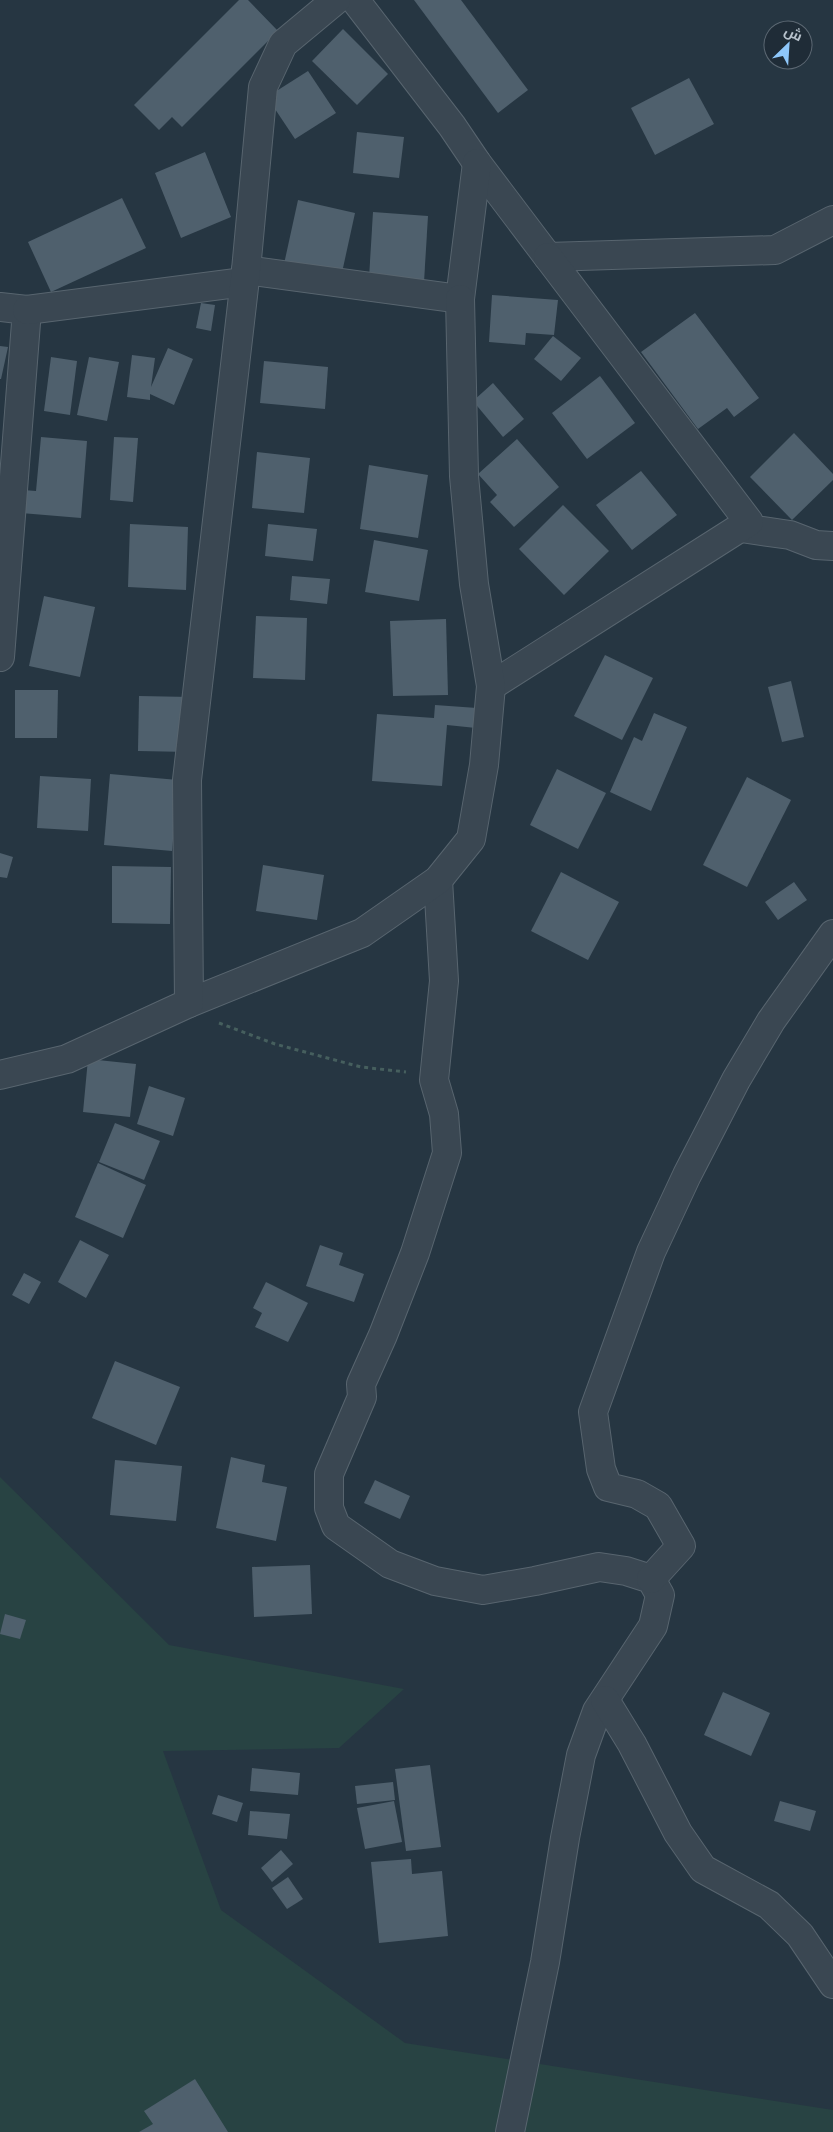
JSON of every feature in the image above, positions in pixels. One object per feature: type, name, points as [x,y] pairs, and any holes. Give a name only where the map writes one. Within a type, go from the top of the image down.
[{"type":"street","points":[[184,1005],[187,780],[245,276],[263,87],[283,44],[336,0]]},
{"type":"street","points":[[355,0],[750,522],[491,686]]},
{"type":"street","points":[[0,1075],[67,1059],[184,1005],[362,933],[438,880],[471,839],[484,764],[491,686],[474,584],[464,476],[460,299],[477,163]]},
{"type":"street","points":[[548,257],[774,250],[833,220]]},
{"type":"street","points":[[0,307],[27,310],[245,276],[460,299]]},
{"type":"street","points":[[0,657],[27,310]]},
{"type":"street","points":[[741,528],[790,535],[816,545],[833,546]]},
{"type":"street","points":[[438,880],[444,981],[434,1080],[444,1114],[446,1153],[414,1253],[383,1335],[361,1384],[362,1397],[329,1474],[329,1508],[336,1526],[390,1564],[435,1581],[483,1590],[536,1581],[598,1567],[626,1570],[651,1579],[660,1595],[653,1626],[598,1712],[581,1755],[565,1838],[545,1962],[510,2132]]},
{"type":"street","points":[[651,1579],[681,1546],[658,1506],[637,1494],[608,1487],[601,1470],[594,1412],[651,1252],[687,1175],[736,1080],[771,1021],[833,934]]},
{"type":"street","points":[[605,1700],[632,1744],[678,1833],[703,1869],[769,1905],[800,1935],[833,1984]]},
{"type":"path","points":[[184,1005],[275,1044],[361,1067],[434,1074]]},
{"type":"green space","points":[[0,1477],[169,1645],[404,1689],[339,1748],[163,1751],[221,1910],[405,2043],[833,2110],[833,2132],[0,2132]]},
{"type":"building","points":[[239,0],[248,0],[278,31],[182,127],[172,117],[159,130],[134,105]]},
{"type":"building","points":[[414,0],[461,0],[528,90],[498,113]]},
{"type":"building","points":[[343,29],[388,74],[357,105],[312,61]]},
{"type":"building","points":[[308,71],[336,113],[295,139],[267,97]]},
{"type":"building","points":[[689,78],[714,124],[655,155],[631,108]]},
{"type":"building","points":[[357,132],[404,137],[399,178],[353,173]]},
{"type":"building","points":[[205,152],[231,217],[181,238],[155,173]]},
{"type":"building","points":[[122,198],[146,248],[51,292],[28,242]]},
{"type":"building","points":[[298,200],[355,213],[341,277],[284,264]]},
{"type":"building","points":[[373,212],[428,216],[424,282],[369,278]]},
{"type":"building","points":[[492,295],[558,300],[554,335],[526,333],[525,345],[489,342]]},
{"type":"building","points":[[201,303],[215,305],[211,331],[196,328]]},
{"type":"building","points":[[695,313],[759,398],[734,417],[727,408],[698,429],[641,352]]},
{"type":"building","points":[[553,336],[581,358],[561,381],[534,359]]},
{"type":"building","points":[[0,346],[8,347],[1,379],[0,379]]},
{"type":"building","points":[[168,348],[193,359],[174,405],[150,394],[150,400],[127,397],[132,355],[155,358],[151,387]]},
{"type":"building","points":[[51,357],[77,361],[70,415],[44,411]]},
{"type":"building","points":[[89,357],[119,362],[107,421],[77,415]]},
{"type":"building","points":[[264,361],[328,367],[325,409],[260,403]]},
{"type":"building","points":[[600,376],[635,423],[587,459],[552,413]]},
{"type":"building","points":[[493,383],[524,419],[503,437],[473,401]]},
{"type":"building","points":[[794,433],[833,474],[833,480],[792,520],[750,477]]},
{"type":"building","points":[[41,437],[87,441],[81,518],[21,513],[23,490],[36,491]]},
{"type":"building","points":[[114,437],[138,438],[133,502],[110,500]]},
{"type":"building","points":[[517,439],[559,487],[514,527],[490,502],[497,495],[478,474]]},
{"type":"building","points":[[257,452],[310,458],[304,513],[252,508]]},
{"type":"building","points":[[369,465],[428,475],[418,538],[360,529]]},
{"type":"building","points":[[641,471],[677,515],[632,550],[596,505]]},
{"type":"building","points":[[563,505],[609,551],[564,595],[519,549]]},
{"type":"building","points":[[130,524],[188,527],[186,590],[128,587]]},
{"type":"building","points":[[268,524],[317,529],[313,561],[265,556]]},
{"type":"building","points":[[374,540],[428,550],[419,601],[365,592]]},
{"type":"building","points":[[292,576],[330,579],[327,604],[290,600]]},
{"type":"building","points":[[44,596],[95,607],[80,677],[29,666]]},
{"type":"building","points":[[256,616],[307,618],[305,680],[253,678]]},
{"type":"building","points":[[446,619],[448,695],[393,696],[390,621]]},
{"type":"building","points":[[605,655],[653,678],[622,740],[574,716]]},
{"type":"building","points":[[791,681],[804,737],[782,742],[768,687]]},
{"type":"building","points":[[15,690],[58,690],[57,738],[15,738]]},
{"type":"building","points":[[139,696],[191,697],[190,752],[138,751]]},
{"type":"building","points":[[435,705],[477,708],[476,728],[447,725],[442,786],[372,781],[377,714],[434,718]]},
{"type":"building","points":[[654,713],[687,727],[651,811],[610,792],[634,737],[642,741]]},
{"type":"building","points":[[557,769],[606,793],[578,849],[530,825]]},
{"type":"building","points":[[110,774],[178,780],[172,851],[104,845]]},
{"type":"building","points":[[40,776],[91,779],[88,831],[37,828]]},
{"type":"building","points":[[747,777],[791,800],[747,887],[703,865]]},
{"type":"building","points":[[0,853],[13,857],[7,878],[0,877]]},
{"type":"building","points":[[263,865],[324,875],[317,920],[256,911]]},
{"type":"building","points":[[112,866],[171,867],[170,924],[112,923]]},
{"type":"building","points":[[561,872],[619,902],[588,960],[531,931]]},
{"type":"building","points":[[794,882],[807,900],[778,920],[765,902]]},
{"type":"building","points":[[88,1059],[136,1064],[130,1117],[83,1112]]},
{"type":"building","points":[[149,1086],[185,1098],[173,1136],[137,1124]]},
{"type":"building","points":[[115,1123],[160,1141],[144,1180],[99,1162]]},
{"type":"building","points":[[98,1163],[146,1185],[123,1238],[75,1217]]},
{"type":"building","points":[[80,1240],[109,1255],[86,1298],[58,1282]]},
{"type":"building","points":[[320,1245],[343,1253],[339,1265],[364,1274],[354,1302],[306,1286]]},
{"type":"building","points":[[24,1273],[41,1282],[29,1304],[12,1295]]},
{"type":"building","points":[[266,1282],[308,1303],[288,1342],[255,1327],[262,1313],[253,1308]]},
{"type":"building","points":[[115,1361],[180,1387],[156,1445],[92,1418]]},
{"type":"building","points":[[231,1457],[265,1465],[262,1482],[287,1487],[276,1541],[216,1528]]},
{"type":"building","points":[[115,1460],[182,1466],[176,1521],[110,1515]]},
{"type":"building","points":[[375,1480],[410,1496],[400,1519],[364,1503]]},
{"type":"building","points":[[310,1565],[312,1614],[254,1617],[252,1567]]},
{"type":"building","points":[[5,1614],[26,1620],[20,1639],[0,1634]]},
{"type":"building","points":[[723,1692],[770,1713],[751,1756],[704,1735]]},
{"type":"building","points":[[430,1765],[441,1847],[406,1851],[395,1769]]},
{"type":"building","points":[[252,1768],[300,1773],[298,1795],[250,1791]]},
{"type":"building","points":[[393,1782],[395,1800],[357,1804],[355,1786]]},
{"type":"building","points":[[218,1795],[243,1803],[237,1822],[212,1814]]},
{"type":"building","points":[[394,1801],[402,1842],[365,1849],[357,1808]]},
{"type":"building","points":[[780,1801],[816,1811],[810,1831],[774,1821]]},
{"type":"building","points":[[250,1811],[290,1814],[287,1839],[248,1835]]},
{"type":"building","points":[[281,1850],[293,1864],[272,1882],[261,1868]]},
{"type":"building","points":[[411,1859],[412,1874],[442,1871],[448,1936],[379,1943],[371,1862]]},
{"type":"building","points":[[288,1877],[303,1899],[287,1909],[272,1888]]},
{"type":"building","points":[[195,2079],[228,2132],[139,2132],[153,2124],[144,2111]]}]
